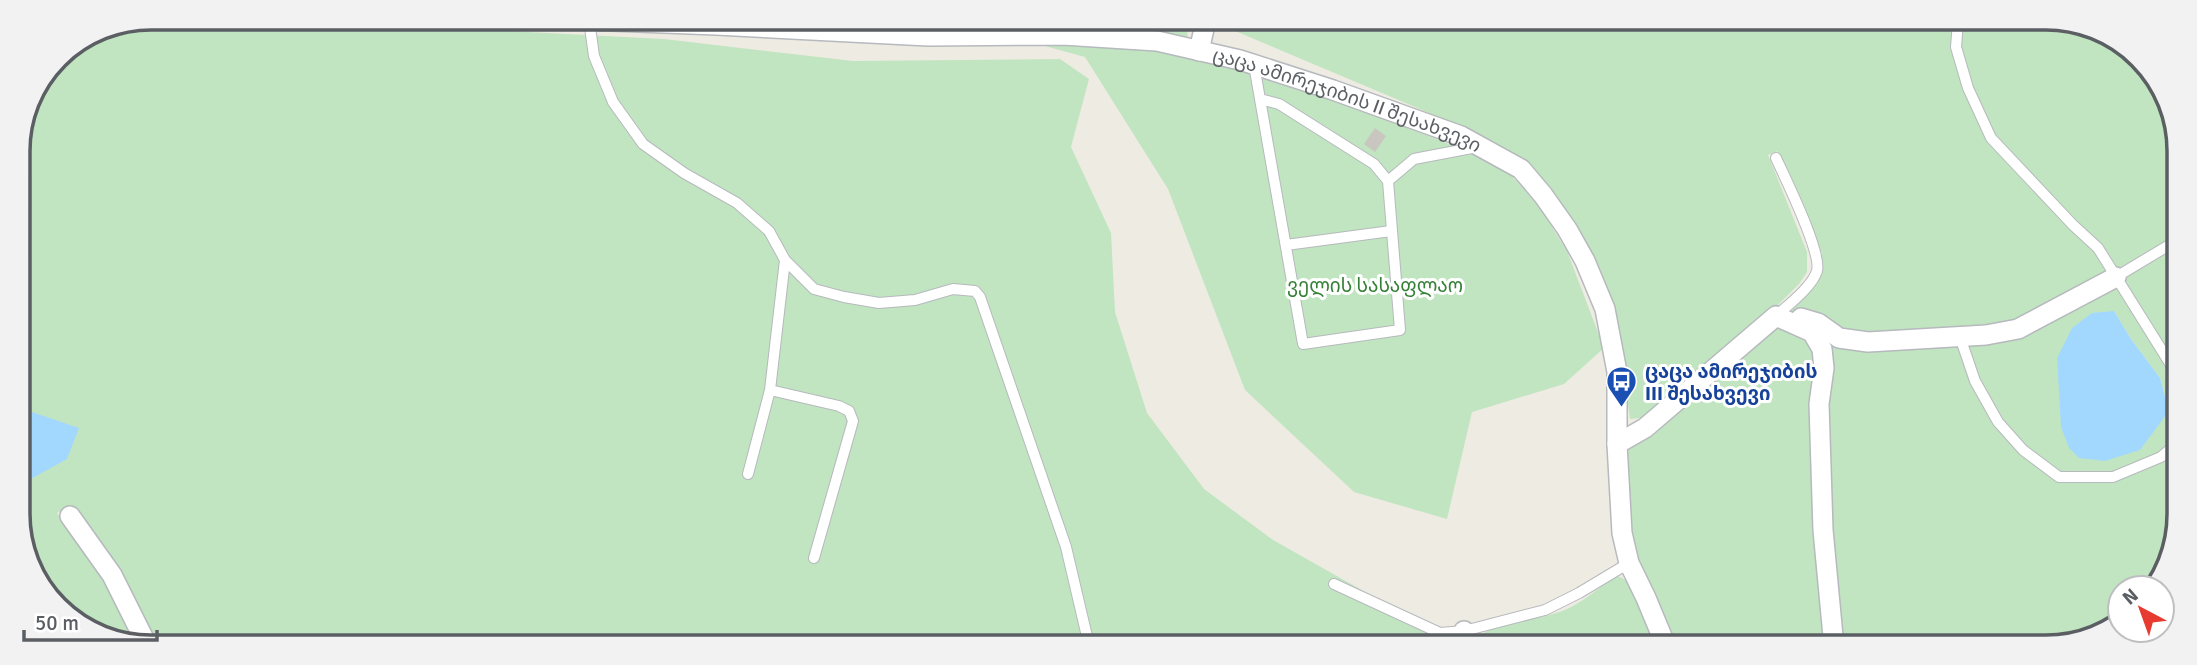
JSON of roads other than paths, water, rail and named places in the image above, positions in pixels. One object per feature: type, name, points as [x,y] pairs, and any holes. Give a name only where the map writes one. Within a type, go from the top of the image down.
[{"type":"street","name":"ცაცა ამირეჯიბის II შესახვევი","points":[[816,30],[928,36],[1063,35],[1157,41],[1254,65],[1333,90],[1461,136],[1521,169],[1567,229],[1585,261],[1605,309],[1618,372],[1617,444],[1622,533],[1629,563],[1661,635]]},
{"type":"street","points":[[1199,51],[1204,30]]},
{"type":"street","points":[[1617,444],[1644,428],[1776,316],[1793,315],[1818,323],[1839,338],[1868,342],[1986,335],[2018,329],[2116,276]]},
{"type":"street","points":[[1776,316],[1812,332],[1822,349],[1824,369],[1819,404],[1823,530],[1833,635]]},
{"type":"street","points":[[70,516],[112,575],[142,634]]},
{"type":"lane","points":[[590,30],[594,56],[613,102],[643,144],[684,173],[737,203],[769,231],[785,260],[814,289],[879,303],[915,300],[953,289],[975,291],[980,297],[1066,547],[1086,635]]},
{"type":"lane","points":[[1957,30],[1956,47],[1968,88],[1992,138],[2098,248],[2167,358]]},
{"type":"lane","points":[[1254,65],[1303,344],[1399,330],[1388,181],[1374,164],[1279,104],[1260,99]]},
{"type":"lane","points":[[1388,181],[1414,159],[1480,146]]},
{"type":"lane","points":[[1776,158],[1809,233],[1817,271],[1805,289],[1776,316]]},
{"type":"lane","points":[[1286,245],[1391,231]]},
{"type":"lane","points":[[2116,276],[2167,246]]},
{"type":"lane","points":[[748,474],[771,390],[785,260]]},
{"type":"lane","points":[[1960,337],[1975,381],[1998,422],[2023,450],[2059,477],[2113,477],[2161,457],[2167,452]]},
{"type":"lane","points":[[771,390],[839,405],[849,411],[853,421],[814,558]]},
{"type":"lane","points":[[1475,635],[1545,610],[1629,563]]},
{"type":"lane","points":[[1334,584],[1448,635]]},
{"type":"water","points":[[2114,311],[2160,378],[2167,404],[2167,414],[2140,450],[2105,461],[2079,458],[2069,448],[2061,427],[2057,358],[2072,328],[2092,313]]},
{"type":"water","points":[[30,411],[79,428],[67,459],[30,479]]},
{"type":"place","name":"ცაცა ამირეჯიბის III შესახვევი","points":[[1622,409]]},
{"type":"park label","name":"ველის სასაფლაო","points":[[1375,285]]}]
